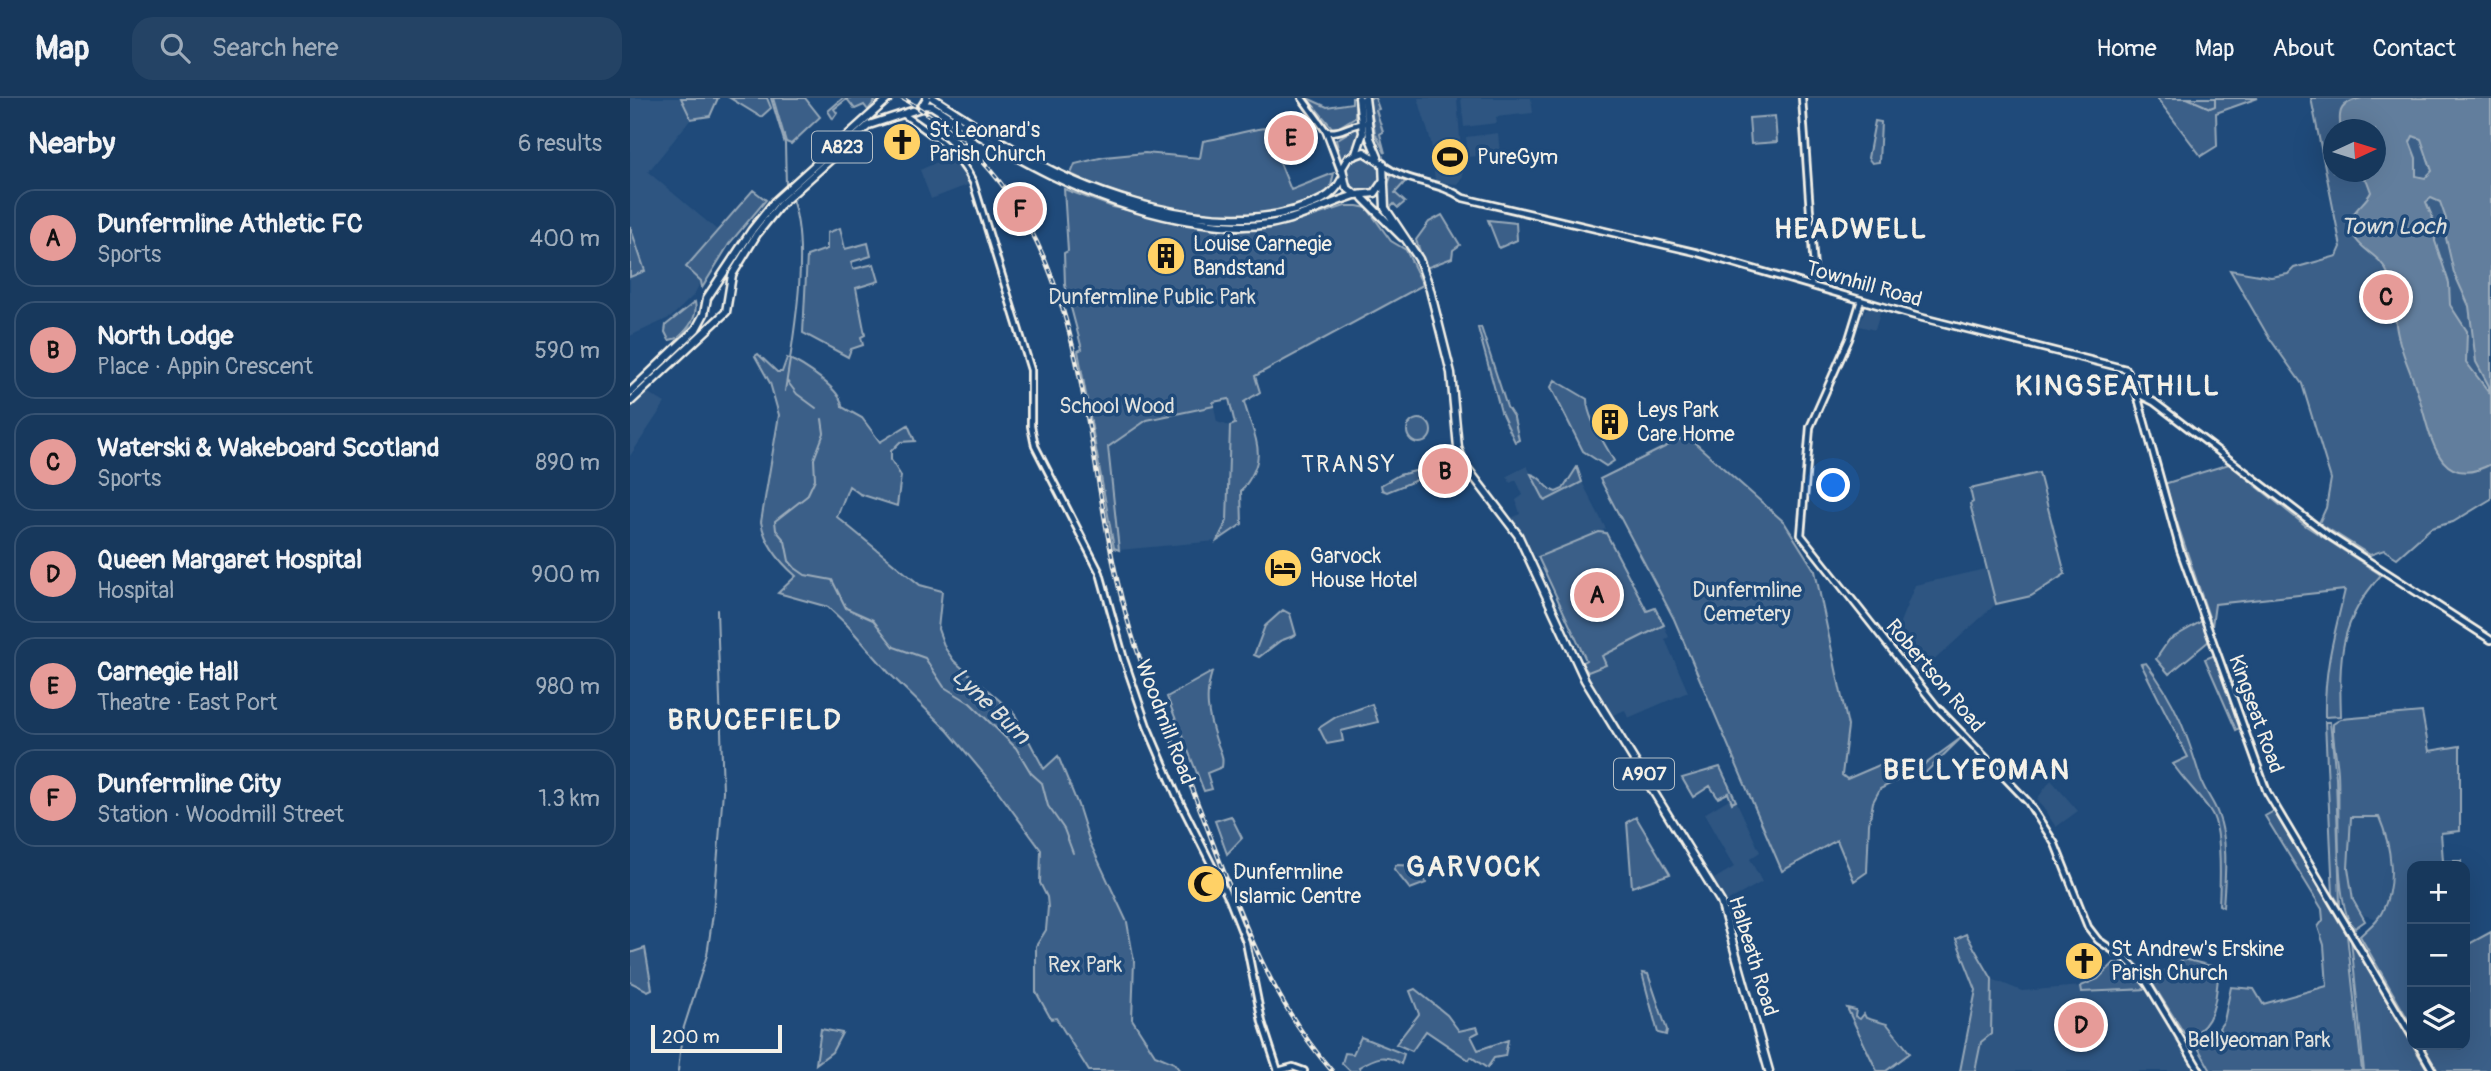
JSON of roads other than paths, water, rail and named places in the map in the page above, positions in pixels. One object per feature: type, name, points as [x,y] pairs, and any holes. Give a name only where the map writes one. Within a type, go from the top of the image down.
[{"type":"main road","name":"A823","points":[[889,98],[891,109],[901,114]]},
{"type":"main road","name":"A823","points":[[630,392],[689,337],[700,323],[707,298],[752,230],[889,98]]},
{"type":"main road","points":[[933,98],[1026,157],[1097,190],[1156,210]]},
{"type":"main road","name":"A907","points":[[1360,98],[1372,147],[1381,161],[1383,202],[1406,240]]},
{"type":"main road","name":"A907","points":[[1365,98],[1362,140],[1356,153],[1346,161],[1342,176],[1346,187],[1369,201],[1406,240]]},
{"type":"main road","name":"A823","points":[[630,402],[729,308],[729,283],[741,258],[789,192],[870,125],[923,104]]},
{"type":"main road","points":[[923,104],[933,106],[1024,163],[1113,203],[1231,227],[1255,226],[1289,219],[1358,195],[1375,193],[1384,180]]},
{"type":"main road","points":[[1356,153],[1370,153],[1381,161]]},
{"type":"main road","points":[[1169,213],[1228,220],[1255,219],[1309,206],[1331,195],[1342,176]]},
{"type":"main road","name":"Halbeath Road","points":[[1406,240],[1419,259],[1429,286],[1448,360],[1461,457],[1523,543],[1567,646],[1585,680],[1721,902],[1769,1071]]},
{"type":"main road","points":[[713,292],[722,293],[728,299]]},
{"type":"main road","points":[[706,307],[713,315],[721,315]]},
{"type":"street","points":[[1302,98],[1325,131],[1342,176]]},
{"type":"street","points":[[1801,98],[1814,255],[1811,284]]},
{"type":"street","points":[[918,125],[914,117],[923,104]]},
{"type":"street","name":"Woodmill Road","points":[[901,114],[950,149],[967,170],[1033,384],[1031,426],[1035,446],[1100,573],[1124,659],[1147,726],[1177,796],[1247,942],[1262,1022],[1278,1071]]},
{"type":"street","points":[[1325,131],[1339,132],[1365,123]]},
{"type":"street","name":"Townhill Road","points":[[1381,161],[1403,178],[1453,192],[1463,198],[1671,246],[1861,300],[2120,367],[2131,376]]},
{"type":"street","name":"Robertson Road","points":[[1861,300],[1849,339],[1810,427],[1801,535],[1937,707],[2028,802],[2055,844],[2088,927],[2098,940],[2126,959],[2144,978],[2200,1071]]},
{"type":"street","name":"Kingseat Road","points":[[2131,376],[2180,550],[2267,792],[2407,1028]]},
{"type":"street","points":[[2136,393],[2154,402],[2328,535],[2491,639]]},
{"type":"street","points":[[2421,1050],[2433,1071]]},
{"type":"street","points":[[1278,1071],[1293,1067],[1304,1071]]},
{"type":"water","name":"Town Loch","points":[[2362,98],[2491,98],[2491,464],[2472,471],[2457,471],[2446,464],[2431,438],[2400,342],[2387,272],[2379,260],[2357,241],[2351,228],[2354,213],[2371,192],[2367,182],[2386,182],[2386,119],[2340,119],[2342,108]],"holes":[[[2413,136],[2421,139],[2432,171],[2425,178],[2416,176],[2416,158],[2410,142]],[[2431,198],[2440,202],[2446,219],[2446,238],[2454,273],[2469,306],[2476,362],[2489,386],[2489,392],[2466,362],[2467,331],[2450,305],[2449,283],[2435,241],[2436,226],[2426,202]]]},
{"type":"waterway","name":"Lyne Burn","points":[[771,98],[785,144],[786,186]]},
{"type":"waterway","points":[[2187,98],[2210,108],[2215,106],[2215,98]]},
{"type":"waterway","name":"Lyne Burn","points":[[785,391],[796,320],[800,266],[800,240],[791,197]]},
{"type":"waterway","name":"Lyne Burn","points":[[787,381],[797,394],[816,408]]},
{"type":"waterway","name":"Lyne Burn","points":[[822,419],[824,433],[814,459],[815,479],[807,496],[775,521],[776,530],[785,541],[789,561],[805,575],[832,580],[846,608],[873,620],[894,647],[925,658],[944,687],[970,703],[1016,748],[1031,773],[1042,783],[1048,806],[1064,829],[1073,853]]},
{"type":"waterway","points":[[678,1071],[682,1033],[707,955],[713,914],[723,791],[717,610]]},
{"type":"railway","points":[[902,98],[966,145],[1013,200],[1045,261],[1068,328],[1084,398],[1109,543],[1126,615],[1141,660],[1251,939],[1287,1008],[1332,1071]]},
{"type":"place","name":"Carnegie Hall","points":[[1291,138]]},
{"type":"place","name":"St Leonard's Parish Church","points":[[902,142]]},
{"type":"place","name":"PureGym","points":[[1450,157]]},
{"type":"place","name":"Dunfermline City","points":[[1020,209]]},
{"type":"place","name":"Louise Carnegie Bandstand","points":[[1166,256]]},
{"type":"place","name":"Waterski & Wakeboard Scotland","points":[[2386,297]]},
{"type":"place","name":"Leys Park Care Home","points":[[1610,422]]},
{"type":"place","name":"North Lodge","points":[[1445,471]]},
{"type":"place","name":"Garvock House Hotel","points":[[1283,568]]},
{"type":"place","name":"Dunfermline Athletic FC","points":[[1597,595]]},
{"type":"place","name":"Dunfermline Islamic Centre","points":[[1206,884]]},
{"type":"place","name":"St Andrew's Erskine Parish Church","points":[[2084,961]]},
{"type":"place","name":"Queen Margaret Hospital","points":[[2081,1025]]},
{"type":"district","name":"HEADWELL","points":[[1851,229]]},
{"type":"district","name":"KINGSEATHILL","points":[[2118,386]]},
{"type":"district","name":"TRANSY","points":[[1349,464]]},
{"type":"district","name":"BRUCEFIELD","points":[[755,720]]},
{"type":"district","name":"BELLYEOMAN","points":[[1977,770]]},
{"type":"district","name":"GARVOCK","points":[[1474,867]]},
{"type":"park label","name":"Dunfermline Public Park","points":[[1152,297]]},
{"type":"park label","name":"School Wood","points":[[1117,406]]},
{"type":"park label","name":"Dunfermline Cemetery","points":[[1747,602]]},
{"type":"park label","name":"Rex Park","points":[[1085,965]]},
{"type":"park label","name":"Bellyeoman Park","points":[[2259,1040]]}]
